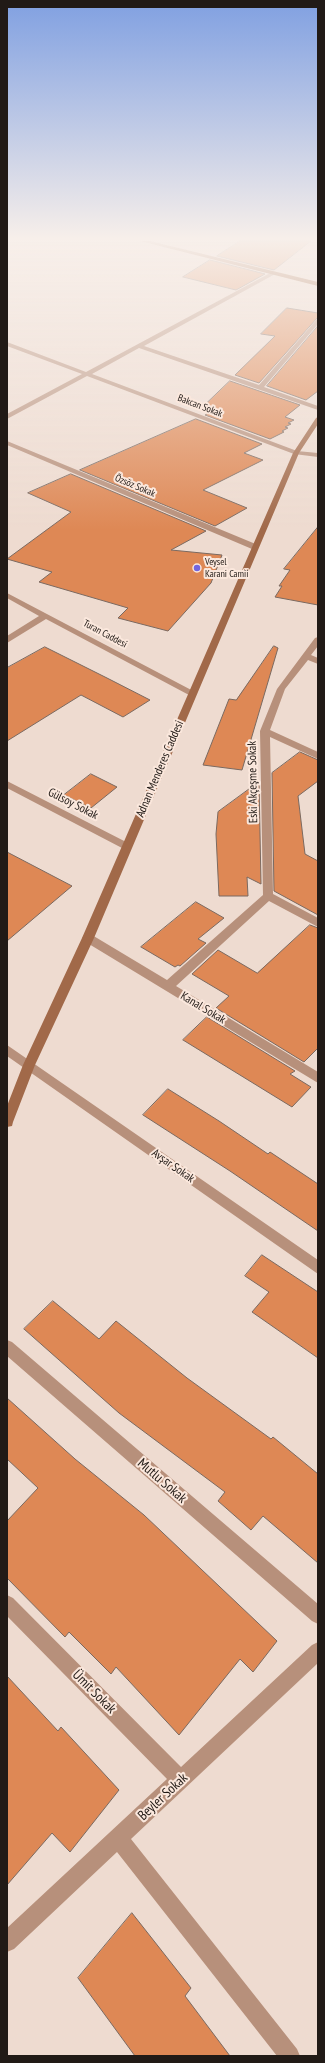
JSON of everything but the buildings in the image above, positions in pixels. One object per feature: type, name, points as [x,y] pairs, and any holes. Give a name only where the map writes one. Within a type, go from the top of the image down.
[{"type":"street","points":[[7,417],[155,337]]},
{"type":"street","points":[[260,388],[303,337]]},
{"type":"street","name":"Bakcan Sokak","points":[[7,344],[88,373],[296,453],[318,455]]},
{"type":"street","points":[[139,346],[318,408]]},
{"type":"street","name":"Adnan Menderes Caddesi","points":[[7,1122],[29,1065],[88,938],[126,846],[296,453],[318,419]]},
{"type":"street","name":"Özsöz Sokak","points":[[7,443],[256,547]]},
{"type":"street","name":"Turan Caddesi","points":[[7,595],[192,693]]},
{"type":"street","points":[[7,640],[46,615]]},
{"type":"street","name":"Eski Akçeşme Sokak","points":[[268,896],[265,731],[281,689],[318,640]]},
{"type":"street","points":[[306,656],[318,661]]},
{"type":"street","points":[[265,731],[318,756]]},
{"type":"street","name":"Gülsoy Sokak","points":[[7,784],[126,846]]},
{"type":"street","points":[[167,987],[268,896],[318,923]]},
{"type":"street","name":"Kanal Sokak","points":[[88,938],[318,1078]]},
{"type":"street","name":"Avşar Sokak","points":[[7,1050],[318,1268]]},
{"type":"street","name":"Mutlu Sokak","points":[[7,1347],[318,1615]]},
{"type":"street","name":"Ümit Sokak","points":[[7,1604],[181,1780]]},
{"type":"street","name":"Beyler Sokak","points":[[7,1942],[318,1651]]},
{"type":"street","points":[[118,1838],[290,2056]]},
{"type":"place","name":"Veysel Karani Camii","points":[[197,568]]}]
